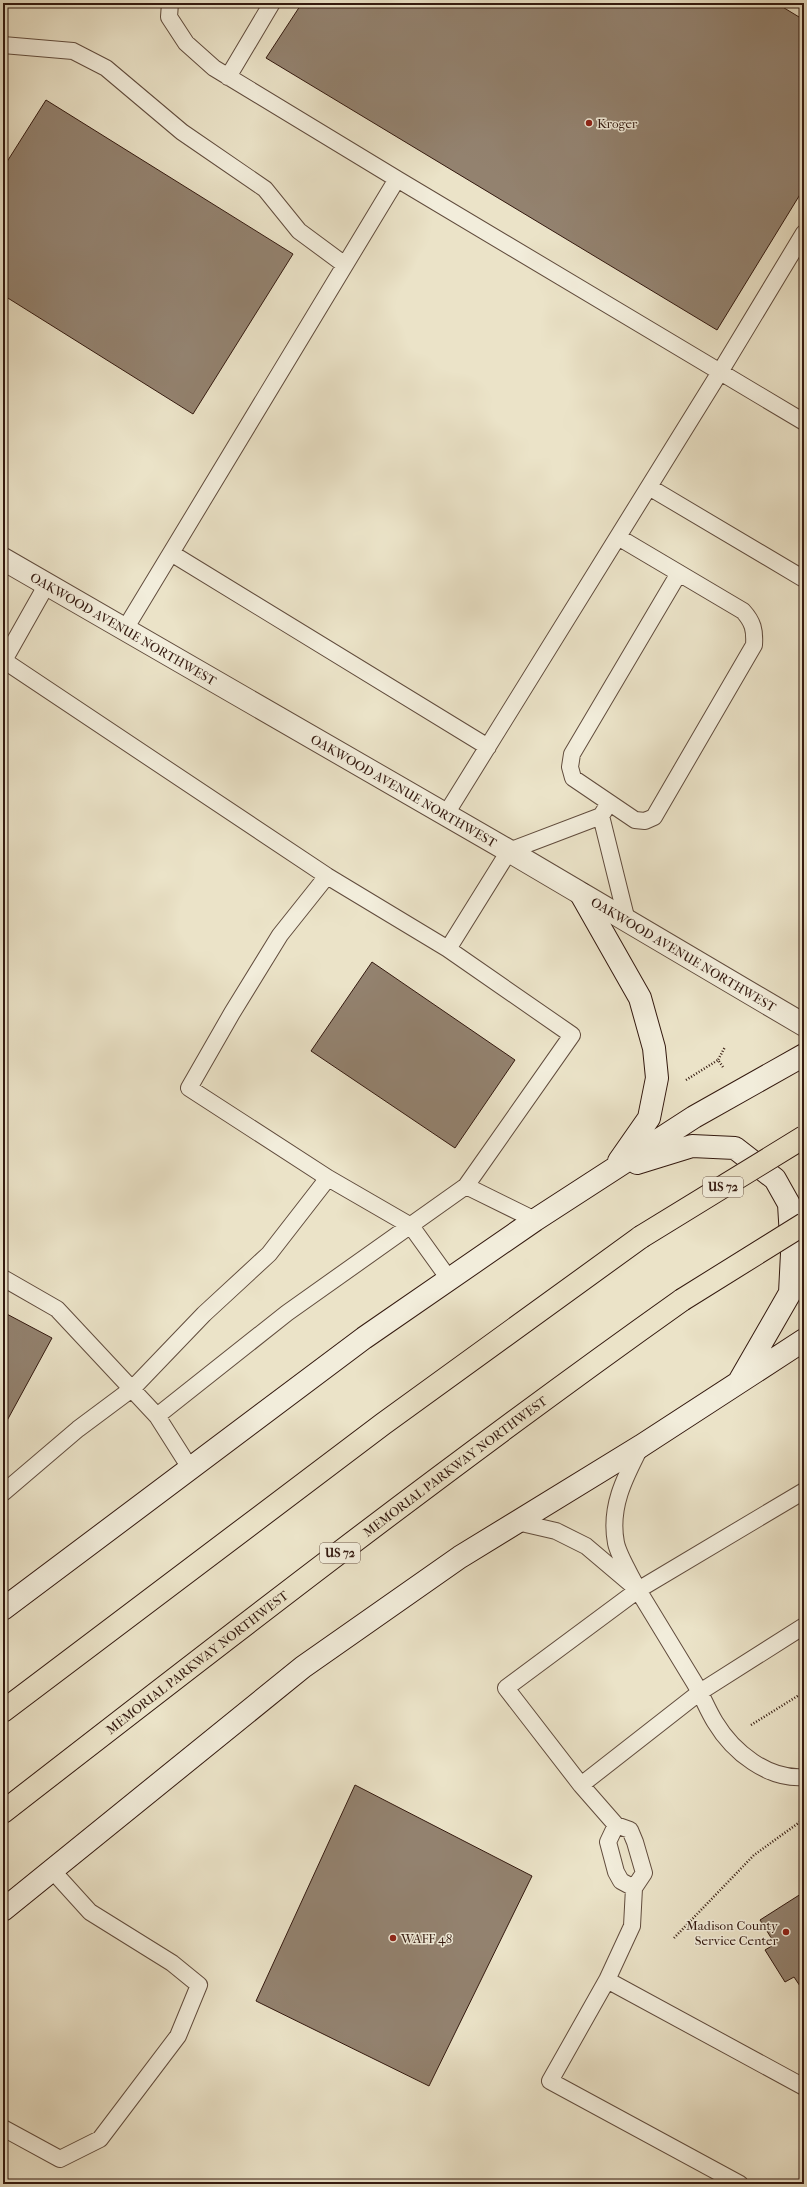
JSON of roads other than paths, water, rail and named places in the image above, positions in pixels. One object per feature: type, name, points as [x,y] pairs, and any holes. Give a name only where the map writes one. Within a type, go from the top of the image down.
[{"type":"highway","name":"US 72","points":[[3,1711],[383,1424],[641,1237],[804,1137]]},
{"type":"highway","name":"MEMORIAL PARKWAY NORTHWEST","points":[[3,1812],[256,1615],[394,1513],[537,1403],[682,1300],[804,1224]]},
{"type":"main road","name":"OAKWOOD AVENUE NORTHWEST","points":[[3,559],[509,850],[804,1025]]},
{"type":"main road","points":[[581,894],[640,998],[654,1048],[657,1078],[649,1118],[613,1170]]},
{"type":"main road","points":[[3,1609],[364,1338],[449,1279],[535,1220],[694,1116],[804,1055]]},
{"type":"main road","points":[[613,1170],[692,1146],[735,1148],[775,1179],[789,1204],[792,1253],[790,1293],[738,1383]]},
{"type":"main road","points":[[3,1910],[51,1869],[289,1677],[460,1556],[641,1446],[804,1340]]},
{"type":"lane","points":[[170,3],[169,17],[186,43],[214,68],[804,422]]},
{"type":"lane","points":[[228,77],[272,3]]},
{"type":"lane","points":[[3,45],[73,51],[106,68],[182,132],[265,189],[299,231],[346,265]]},
{"type":"lane","points":[[125,629],[397,179]]},
{"type":"lane","points":[[446,814],[720,372],[804,233]]},
{"type":"lane","points":[[649,487],[804,579]]},
{"type":"lane","points":[[618,537],[743,610],[752,621],[755,632],[754,645],[654,817],[646,821],[635,820],[605,809],[573,778],[570,767],[572,754],[679,573]]},
{"type":"lane","points":[[171,553],[488,747]]},
{"type":"lane","points":[[47,584],[3,661],[327,876],[448,950],[572,1035],[466,1186],[287,1313],[157,1416]]},
{"type":"lane","points":[[448,950],[509,850],[605,809]]},
{"type":"lane","points":[[605,809],[627,921]]},
{"type":"lane","points":[[327,876],[280,935],[232,1013],[189,1088],[328,1178],[411,1226],[449,1279]]},
{"type":"lane","points":[[3,1493],[78,1429],[133,1388],[204,1314],[269,1254],[328,1178]]},
{"type":"lane","points":[[466,1186],[535,1220]]},
{"type":"lane","points":[[3,1278],[57,1310],[133,1388],[157,1416],[190,1468]]},
{"type":"lane","points":[[641,1446],[622,1482],[615,1507],[616,1543],[638,1590],[700,1692],[715,1723],[734,1748],[760,1766],[789,1778],[804,1777]]},
{"type":"lane","points":[[740,2184],[550,2081],[607,1980],[632,1926],[634,1888],[644,1873],[630,1830],[616,1825],[581,1785],[506,1688],[638,1590],[804,1491]]},
{"type":"lane","points":[[517,1522],[556,1531],[586,1546],[638,1590]]},
{"type":"lane","points":[[581,1785],[700,1692],[804,1626]]},
{"type":"lane","points":[[616,1825],[608,1842],[616,1872],[622,1881],[634,1888]]},
{"type":"lane","points":[[3,2128],[60,2159],[100,2139],[178,2036],[199,1985],[172,1963],[90,1912],[51,1869]]},
{"type":"lane","points":[[607,1980],[804,2087]]},
{"type":"place","name":"Kroger","points":[[589,123]]},
{"type":"place","name":"Madison County Service Center","points":[[786,1932]]},
{"type":"place","name":"WAFF 48","points":[[393,1938]]}]
